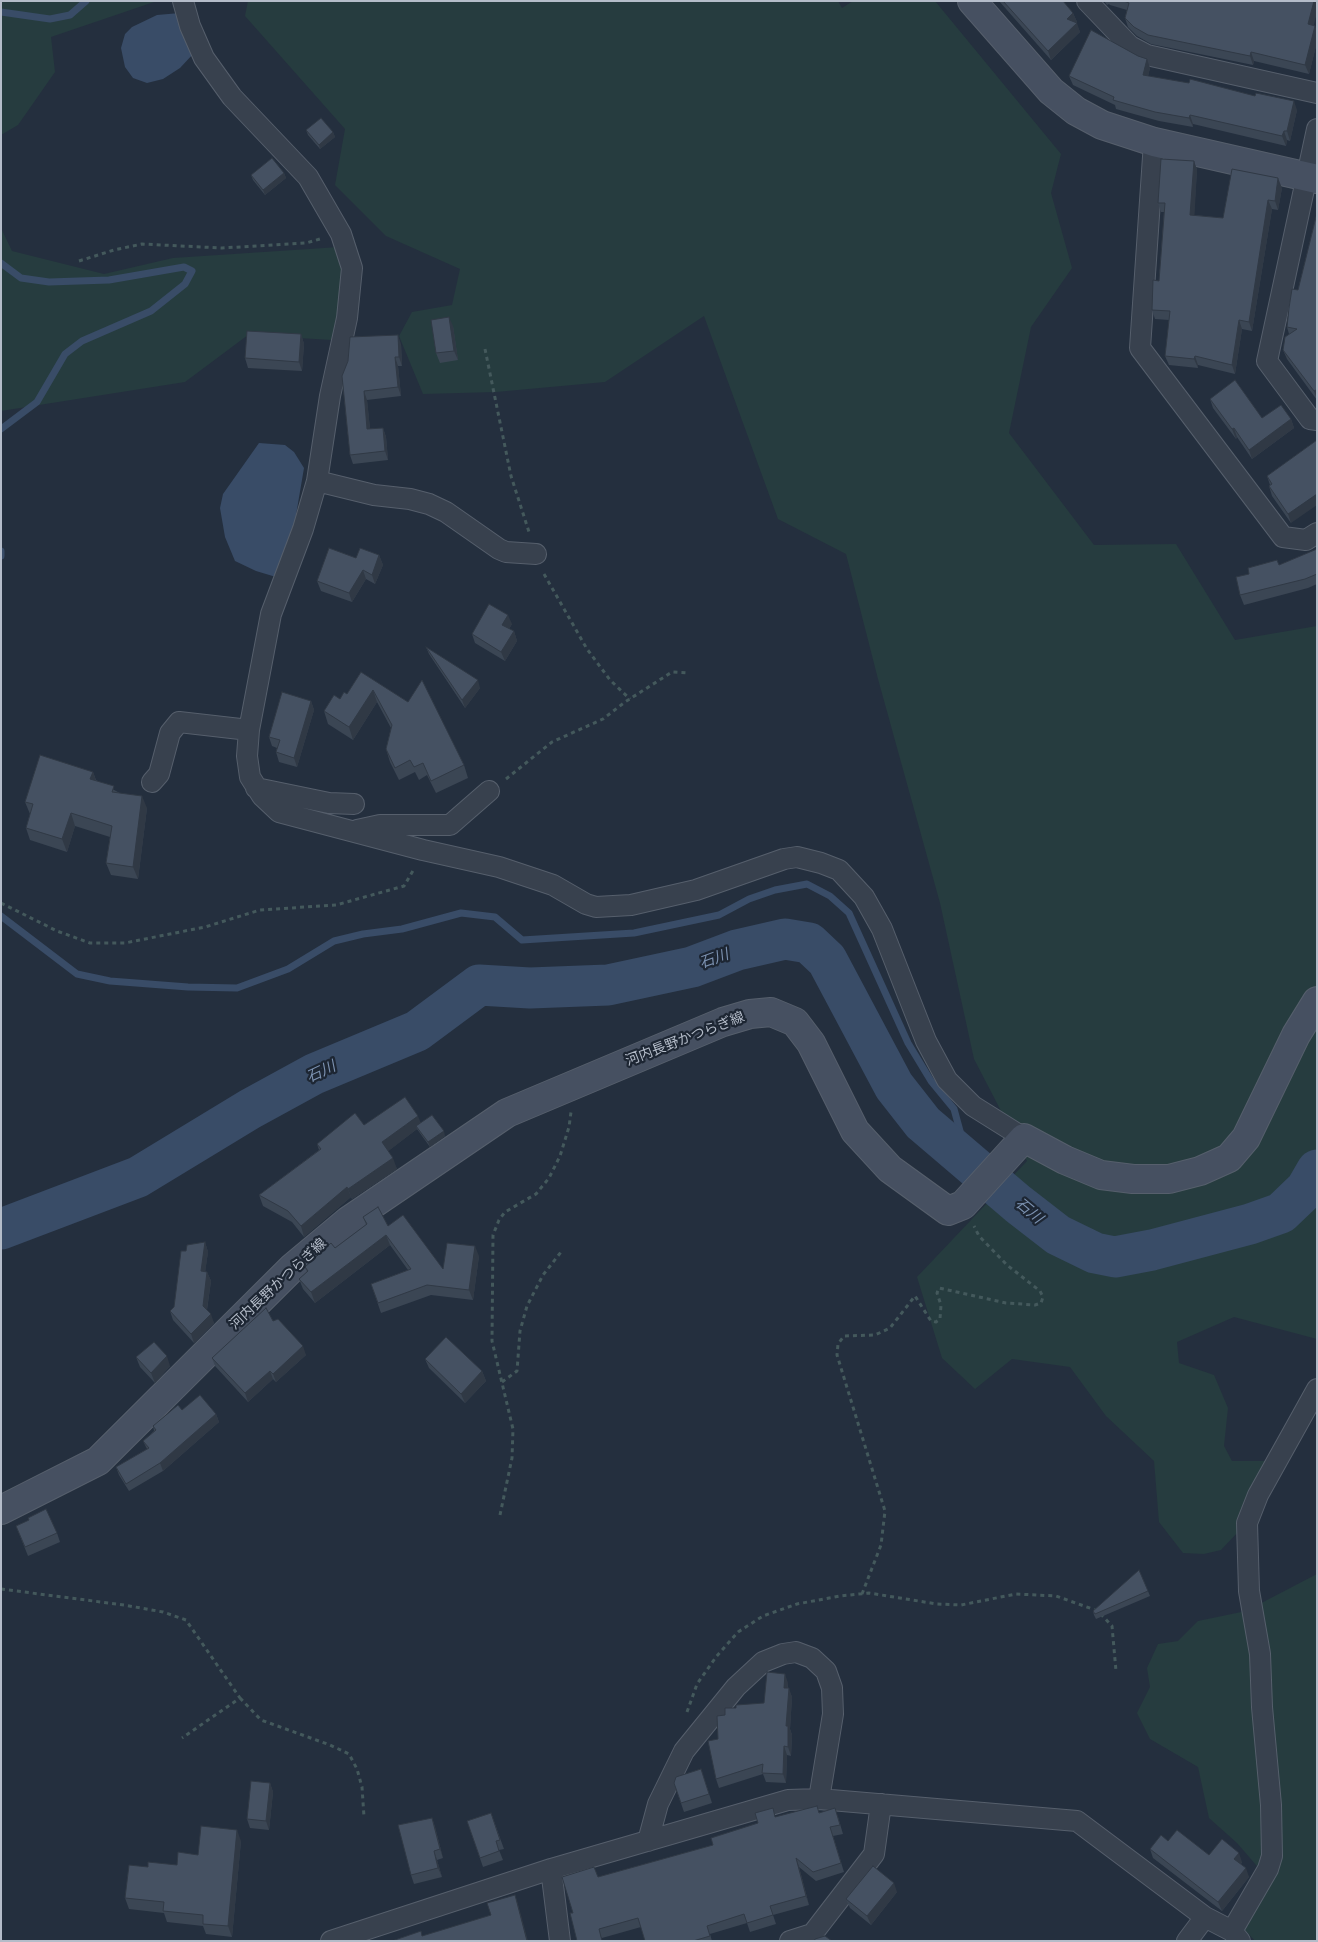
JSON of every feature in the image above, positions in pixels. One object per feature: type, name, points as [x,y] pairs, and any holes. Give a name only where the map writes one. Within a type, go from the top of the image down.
[{"type":"main road","points":[[972,1],[1051,91],[1076,111],[1102,125],[1154,142],[1312,178]]},
{"type":"main road","points":[[958,1207],[1022,1141],[1101,1175],[1133,1179],[1169,1179],[1200,1172],[1229,1158],[1246,1138],[1296,1035],[1317,1001]]},
{"type":"main road","name":"河内長野かつらぎ線","points":[[1,1510],[98,1461],[292,1267],[348,1221],[507,1113],[723,1022],[750,1014],[771,1012],[795,1022],[806,1036],[855,1131],[890,1169],[938,1205],[948,1211],[958,1207]]},
{"type":"street","points":[[183,1],[190,26],[204,58],[232,97],[308,177],[340,234],[352,268],[347,318],[330,396],[317,481],[303,529],[271,614],[249,730],[248,763],[250,777],[256,788],[279,812],[530,876],[596,907],[631,905],[696,890],[784,859],[797,857],[839,870],[864,897],[882,929],[926,1041],[947,1080],[974,1106],[1022,1141]]},
{"type":"street","points":[[1086,1],[1130,46],[1147,55],[1317,93]]},
{"type":"street","points":[[1317,129],[1312,178],[1267,361],[1310,419],[1317,420]]},
{"type":"street","points":[[1154,142],[1140,348],[1282,537],[1306,540],[1317,533]]},
{"type":"street","points":[[317,481],[374,496],[410,499],[429,504],[446,512],[499,549],[506,552],[536,554]]},
{"type":"street","points":[[152,782],[158,774],[170,733],[179,722],[249,730]]},
{"type":"street","points":[[256,788],[329,803],[354,804]]},
{"type":"street","points":[[350,831],[380,825],[450,825],[489,791]]},
{"type":"street","points":[[331,1941],[551,1869],[788,1800],[819,1799],[1077,1822],[1205,1917],[1236,1936],[1268,1869],[1272,1856],[1271,1805],[1262,1706],[1260,1654],[1249,1591],[1247,1523],[1258,1495],[1317,1389]]},
{"type":"street","points":[[648,1841],[658,1804],[684,1751],[736,1687],[763,1662],[783,1654],[796,1652],[812,1658],[826,1671],[832,1688],[833,1714],[819,1799]]},
{"type":"street","points":[[790,1941],[809,1937],[874,1854],[881,1804]]},
{"type":"street","points":[[551,1869],[560,1941]]},
{"type":"street","points":[[1187,1941],[1205,1917]]},
{"type":"path","points":[[79,261],[114,250],[142,244],[222,248],[262,247],[306,243],[340,234]]},
{"type":"path","points":[[489,791],[552,742],[604,719],[625,702],[672,672],[688,673]]},
{"type":"path","points":[[1,903],[57,931],[90,943],[125,942],[205,927],[260,910],[336,906],[381,894],[404,886],[422,850]]},
{"type":"path","points":[[500,1515],[512,1458],[513,1429],[504,1398],[492,1341],[493,1235],[499,1220],[505,1212],[536,1194],[549,1178],[560,1156],[569,1127],[573,1098],[569,1086]]},
{"type":"path","points":[[862,1594],[881,1545],[885,1511],[837,1354],[838,1344],[844,1336],[875,1335],[890,1328],[915,1296],[931,1321],[936,1322],[940,1319],[937,1293],[939,1288],[984,1299],[1026,1305],[1041,1303],[1043,1297],[1040,1291],[1007,1265],[979,1236],[974,1226],[958,1207]]},
{"type":"path","points":[[502,1382],[517,1371],[520,1331],[527,1306],[543,1275],[561,1252]]},
{"type":"path","points":[[1,1589],[134,1606],[163,1612],[186,1620],[240,1698],[261,1720],[330,1744],[349,1754],[357,1769],[362,1787],[364,1816]]},
{"type":"path","points":[[684,1751],[684,1725],[697,1684],[716,1657],[738,1632],[763,1616],[797,1604],[862,1594],[898,1597],[937,1604],[961,1605],[1016,1594],[1056,1596],[1098,1611],[1112,1626],[1116,1671]]},
{"type":"path","points":[[182,1738],[240,1698]]},
{"type":"green space","points":[[1,1],[157,1],[51,37],[55,72],[18,125],[1,135]]},
{"type":"green space","points":[[248,1],[838,1],[842,8],[853,1],[935,1],[1061,154],[1051,193],[1072,268],[1031,327],[1009,433],[1094,545],[1176,544],[1235,640],[1317,626],[1317,1339],[1234,1317],[1177,1342],[1179,1363],[1214,1375],[1228,1408],[1224,1446],[1232,1461],[1267,1461],[1239,1531],[1221,1550],[1204,1554],[1183,1553],[1159,1522],[1154,1461],[1106,1416],[1070,1367],[1012,1359],[975,1389],[942,1358],[917,1277],[1027,1161],[974,1059],[940,903],[878,679],[846,554],[778,519],[704,316],[605,382],[496,392],[423,394],[399,336],[412,312],[452,305],[460,269],[386,236],[335,185],[345,129],[245,16]]},
{"type":"green space","points":[[1,228],[12,251],[104,274],[173,258],[339,247],[345,273],[332,340],[248,335],[185,382],[1,411]]},
{"type":"green space","points":[[1317,1574],[1317,1941],[1255,1941],[1243,1928],[1269,1880],[1237,1843],[1209,1818],[1198,1767],[1150,1739],[1137,1713],[1150,1687],[1147,1668],[1158,1644],[1178,1641],[1198,1621],[1246,1611]]},
{"type":"water","points":[[180,13],[194,53],[180,68],[163,79],[147,83],[133,78],[125,67],[121,48],[125,34],[132,27],[157,15]]},
{"type":"water","points":[[259,443],[285,445],[294,452],[304,468],[295,521],[276,577],[256,571],[235,561],[225,537],[220,508],[223,494]]},
{"type":"building","points":[[1003,1],[1063,1],[1073,13],[1067,19],[1077,23],[1048,51]]},
{"type":"building","points":[[1124,1],[1314,1],[1308,24],[1315,26],[1305,65],[1251,52],[1250,56],[1148,35],[1134,27],[1125,18],[1129,3]]},
{"type":"building","points":[[1091,30],[1147,59],[1143,75],[1189,83],[1190,79],[1255,96],[1256,93],[1294,101],[1287,131],[1284,131],[1282,136],[1190,115],[1189,118],[1155,112],[1113,100],[1114,97],[1069,76]]},
{"type":"building","points":[[321,118],[333,132],[319,145],[306,130]]},
{"type":"building","points":[[272,158],[284,173],[263,190],[251,175]]},
{"type":"building","points":[[1161,159],[1194,161],[1190,215],[1223,218],[1232,169],[1278,178],[1275,201],[1268,200],[1249,322],[1239,320],[1232,365],[1195,356],[1194,359],[1165,356],[1170,311],[1152,310],[1153,280],[1159,281],[1165,203],[1158,203]]},
{"type":"building","points":[[1317,213],[1317,391],[1314,391],[1283,350],[1285,337],[1297,329],[1287,327],[1292,289],[1298,290]]},
{"type":"building","points":[[449,317],[454,351],[436,353],[431,320]]},
{"type":"building","points":[[247,331],[301,334],[299,362],[245,358]]},
{"type":"building","points":[[398,335],[399,357],[395,357],[398,387],[364,391],[367,429],[383,428],[385,451],[350,455],[342,376],[348,361],[350,337]]},
{"type":"building","points":[[1235,380],[1262,418],[1281,405],[1291,419],[1249,450],[1210,399]]},
{"type":"building","points":[[1317,440],[1317,494],[1288,514],[1269,486],[1272,484],[1267,476]]},
{"type":"building","points":[[329,548],[356,558],[360,548],[379,555],[372,575],[363,570],[349,593],[317,581]]},
{"type":"building","points":[[1317,549],[1317,574],[1305,579],[1240,595],[1236,577],[1249,574],[1248,568],[1277,560],[1279,565]]},
{"type":"building","points":[[489,604],[508,615],[502,625],[514,631],[501,652],[472,634]]},
{"type":"building","points":[[426,647],[478,680],[462,700]]},
{"type":"building","points":[[361,672],[408,702],[422,680],[464,765],[431,781],[423,763],[414,767],[410,760],[395,768],[386,749],[392,725],[373,690],[349,727],[324,711],[334,695],[340,699],[344,692],[347,694]]},
{"type":"building","points":[[282,692],[311,701],[294,758],[276,752],[280,740],[269,737]]},
{"type":"building","points":[[40,755],[93,772],[90,779],[114,786],[112,792],[142,796],[133,867],[106,863],[112,826],[71,813],[62,839],[26,828],[33,804],[25,802]]},
{"type":"building","points":[[405,1097],[418,1116],[382,1142],[393,1158],[348,1189],[347,1187],[301,1226],[288,1211],[259,1195],[321,1149],[317,1144],[355,1113],[364,1125]]},
{"type":"building","points":[[432,1115],[444,1131],[428,1142],[416,1126]]},
{"type":"building","points":[[378,1207],[388,1226],[403,1215],[443,1269],[447,1243],[475,1246],[469,1290],[427,1285],[378,1303],[371,1284],[411,1269],[386,1235],[311,1292],[299,1279],[308,1271],[305,1267],[331,1243],[335,1248],[367,1224],[363,1217]]},
{"type":"building","points":[[205,1242],[201,1271],[207,1272],[203,1306],[211,1314],[191,1334],[170,1311],[174,1307],[181,1251],[186,1251],[187,1245]]},
{"type":"building","points":[[266,1308],[273,1321],[278,1319],[303,1346],[273,1374],[270,1371],[245,1393],[212,1358]]},
{"type":"building","points":[[446,1337],[482,1371],[461,1394],[425,1359]]},
{"type":"building","points":[[154,1342],[167,1356],[151,1373],[136,1357]]},
{"type":"building","points":[[200,1395],[216,1414],[160,1463],[126,1484],[116,1467],[149,1448],[143,1441],[156,1430],[153,1426],[178,1405],[182,1410]]},
{"type":"building","points":[[46,1509],[57,1533],[25,1547],[16,1526]]},
{"type":"building","points":[[1139,1570],[1148,1591],[1095,1614],[1093,1611]]},
{"type":"building","points":[[767,1672],[785,1674],[784,1688],[789,1688],[786,1726],[788,1726],[788,1747],[784,1746],[783,1774],[762,1773],[763,1764],[716,1779],[708,1741],[718,1739],[717,1716],[725,1715],[725,1708],[736,1708],[736,1705],[764,1703]]},
{"type":"building","points":[[701,1769],[709,1794],[681,1803],[674,1783],[676,1777]]},
{"type":"building","points":[[251,1781],[270,1783],[266,1821],[247,1819]]},
{"type":"building","points":[[817,1806],[819,1813],[835,1808],[840,1825],[830,1827],[841,1863],[813,1872],[796,1858],[806,1896],[770,1906],[773,1915],[747,1923],[744,1914],[707,1926],[710,1936],[693,1941],[645,1941],[638,1918],[599,1929],[602,1941],[577,1941],[570,1913],[573,1913],[562,1877],[594,1867],[598,1877],[713,1845],[711,1838],[758,1823],[755,1813],[773,1808],[775,1817]]},
{"type":"building","points":[[491,1813],[500,1840],[496,1841],[499,1851],[480,1858],[467,1821]]},
{"type":"building","points":[[432,1818],[440,1849],[434,1851],[438,1868],[411,1875],[398,1825]]},
{"type":"building","points":[[201,1826],[237,1830],[228,1926],[203,1924],[203,1915],[163,1911],[164,1902],[125,1898],[129,1865],[148,1867],[148,1862],[177,1865],[178,1852],[198,1855]]},
{"type":"building","points":[[1177,1830],[1209,1855],[1222,1839],[1239,1853],[1234,1859],[1246,1868],[1218,1902],[1150,1849],[1161,1835],[1168,1841]]},
{"type":"building","points":[[873,1866],[894,1883],[867,1916],[846,1899]]},
{"type":"building","points":[[515,1895],[527,1941],[392,1941],[421,1931],[422,1936],[491,1915],[487,1903]]},
{"type":"building","points":[[825,1936],[832,1941],[814,1941],[815,1939]]},
{"type":"waterway","points":[[1,12],[50,19],[70,15],[86,1]]},
{"type":"waterway","points":[[1,263],[21,278],[49,282],[109,280],[184,267],[192,271],[185,284],[151,311],[82,341],[65,354],[37,402],[1,429]]},
{"type":"waterway","points":[[1,551],[1,556]]},
{"type":"waterway","points":[[1,916],[77,974],[110,981],[188,987],[237,988],[288,969],[334,941],[363,934],[402,929],[461,913],[495,917],[522,940],[634,933],[719,915],[749,899],[775,890],[807,884],[830,896],[849,913],[908,1043],[931,1081],[954,1109],[969,1164]]},
{"type":"waterway","name":"石川","points":[[1,1229],[138,1177],[250,1109],[314,1074],[417,1031],[479,985],[530,988],[608,985],[692,967],[737,950],[785,939],[809,943],[827,960],[894,1086],[923,1123],[1018,1204],[1058,1235],[1095,1253],[1115,1257],[1152,1250],[1250,1224],[1281,1213],[1306,1189],[1317,1170]]}]
